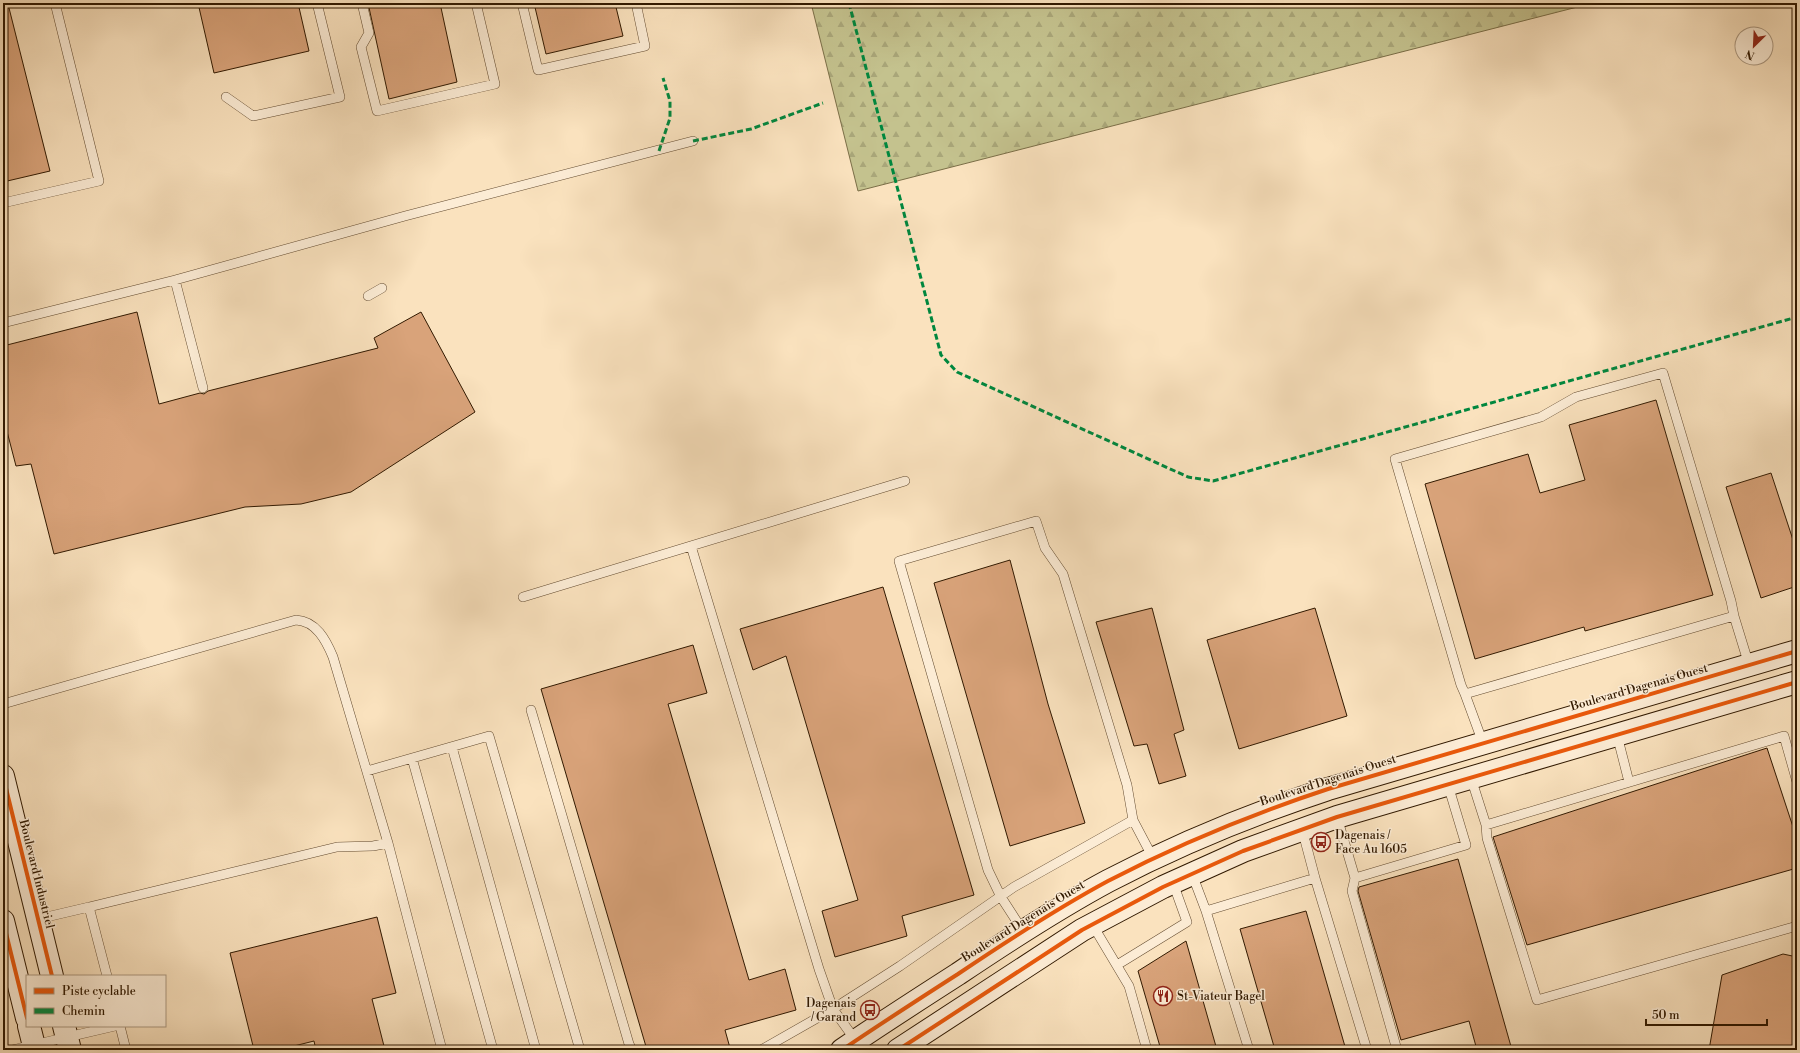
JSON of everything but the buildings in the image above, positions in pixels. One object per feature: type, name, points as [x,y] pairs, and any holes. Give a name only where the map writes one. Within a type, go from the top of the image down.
[{"type":"main road","name":"Boulevard Dagenais Ouest","points":[[849,1045],[1023,931],[1087,893],[1153,858],[1209,833],[1279,805],[1328,788],[1797,651]]},
{"type":"main road","points":[[898,1050],[1020,969],[1092,924],[1182,878],[1243,851],[1337,817],[1797,682]]},
{"type":"main road","name":"Boulevard Industriel","points":[[3,776],[52,975]]},
{"type":"main road","points":[[3,921],[26,1014]]},
{"type":"lane","points":[[3,203],[100,181],[55,3]]},
{"type":"lane","points":[[226,97],[253,116],[340,97],[317,3]]},
{"type":"lane","points":[[362,3],[369,33],[361,47],[377,111],[495,84],[476,3]]},
{"type":"lane","points":[[522,3],[538,70],[645,46],[636,3]]},
{"type":"lane","points":[[3,323],[175,280],[405,216],[692,141]]},
{"type":"lane","points":[[175,280],[203,388]]},
{"type":"lane","points":[[368,296],[382,288]]},
{"type":"lane","points":[[1483,743],[1461,685],[1395,459],[1541,417],[1576,397],[1663,373],[1749,665]]},
{"type":"lane","points":[[523,597],[905,481]]},
{"type":"lane","points":[[1023,931],[1001,897],[988,870],[899,561],[1036,522],[1045,548],[1063,574],[1127,785],[1133,820],[1153,858]]},
{"type":"lane","points":[[691,546],[819,969],[833,1009],[849,1045]]},
{"type":"lane","points":[[1465,694],[1734,616]]},
{"type":"lane","points":[[3,704],[290,621],[302,620],[312,625],[328,646],[338,671],[388,843],[442,1050]]},
{"type":"lane","points":[[531,710],[632,1050]]},
{"type":"lane","points":[[1617,735],[1629,782]]},
{"type":"lane","points":[[367,771],[490,736],[580,1050]]},
{"type":"lane","points":[[1486,825],[1784,736],[1794,759],[1797,782]]},
{"type":"lane","points":[[452,747],[536,1050]]},
{"type":"lane","points":[[412,758],[494,1050]]},
{"type":"lane","points":[[1471,778],[1486,825],[1487,838],[1537,1000],[1797,926]]},
{"type":"lane","points":[[1355,878],[1466,845],[1448,785]]},
{"type":"lane","points":[[1337,817],[1355,878],[1352,891],[1397,1050]]},
{"type":"lane","points":[[761,1050],[833,1009],[900,966],[1014,887],[1133,820]]},
{"type":"lane","points":[[1302,829],[1315,878],[1367,1050]]},
{"type":"lane","points":[[38,919],[337,847],[373,846],[388,843]]},
{"type":"lane","points":[[1182,878],[1206,911],[1249,1050]]},
{"type":"lane","points":[[1117,965],[1187,922],[1182,878]]},
{"type":"lane","points":[[1206,911],[1315,878]]},
{"type":"lane","points":[[89,907],[107,975]]},
{"type":"lane","points":[[1092,924],[1129,986],[1147,1050]]},
{"type":"lane","points":[[12,1050],[33,1040],[67,1038],[111,1027]]},
{"type":"lane","points":[[120,1027],[126,1050]]},
{"type":"green space","points":[[811,3],[1593,3],[858,191]]},
{"type":"marked path","points":[[849,3],[941,355],[957,372],[1188,477],[1213,481],[1797,317]]},
{"type":"marked path","points":[[659,151],[670,118],[670,101],[663,78]]},
{"type":"marked path","points":[[693,141],[751,129],[823,103]]},
{"type":"cycle path","points":[[842,1050],[1013,937],[1051,914],[1135,867],[1216,830],[1328,789],[1797,651]]},
{"type":"cycle path","points":[[898,1050],[1082,930],[1163,887],[1243,851],[1337,817],[1797,682]]},
{"type":"cycle path","points":[[3,776],[52,975]]},
{"type":"cycle path","points":[[3,921],[26,1014]]},
{"type":"place","name":"Dagenais / Face Au 1605","points":[[1321,842]]},
{"type":"place","name":"St-Viateur Bagel","points":[[1163,996]]},
{"type":"place","name":"Dagenais / Garand","points":[[870,1010]]}]
